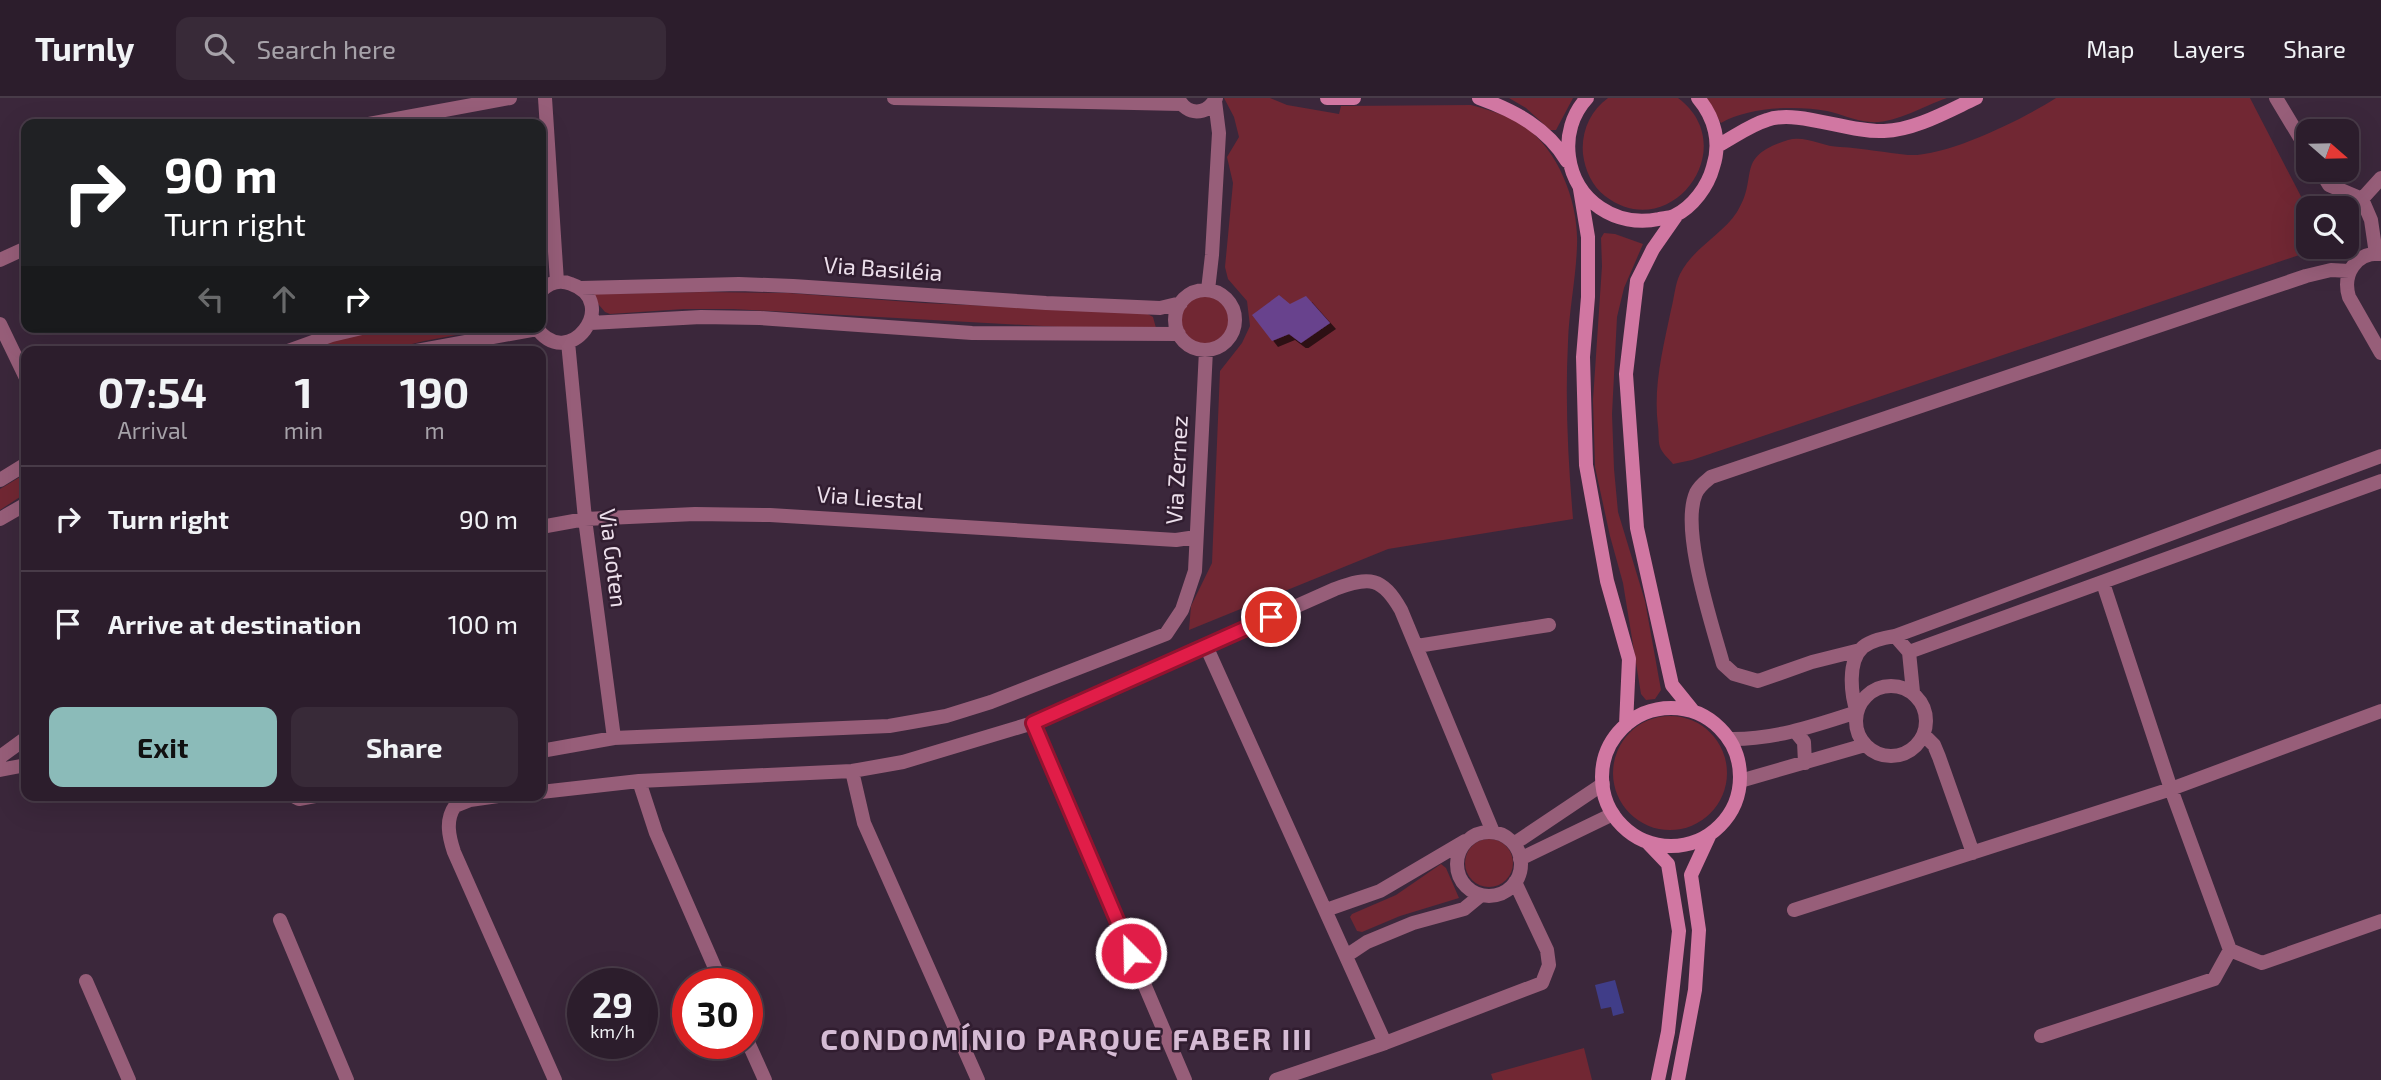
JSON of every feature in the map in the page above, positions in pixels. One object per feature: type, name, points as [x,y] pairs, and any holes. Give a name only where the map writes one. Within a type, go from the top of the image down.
[{"type":"street","points":[[396,119],[510,98]]},
{"type":"street","points":[[545,98],[557,282],[546,288]]},
{"type":"street","points":[[894,98],[1179,101],[1186,109],[1199,112],[1215,100]]},
{"type":"street","points":[[1479,98],[1521,115],[1558,146],[1580,189],[1588,237],[1588,297],[1583,357],[1586,465],[1607,581],[1629,659],[1626,725]]},
{"type":"street","points":[[1571,169],[1568,147],[1570,131],[1587,98]]},
{"type":"street","points":[[1693,711],[1658,709],[1641,715],[1626,725],[1607,751],[1603,768],[1606,800],[1613,814],[1628,831],[1646,841],[1668,846],[1690,844],[1710,834],[1726,819],[1736,801],[1740,781],[1738,763],[1728,739],[1718,726],[1693,711],[1672,685],[1637,528],[1626,374],[1637,281],[1653,249],[1676,216],[1702,191],[1710,178],[1719,145],[1710,117],[1698,98]]},
{"type":"street","points":[[1719,145],[1768,119],[1805,119],[1841,127],[1887,131],[1909,127],[1976,98]]},
{"type":"street","points":[[2276,98],[2296,131]]},
{"type":"street","points":[[1208,290],[1219,133],[1215,100]]},
{"type":"street","points":[[2362,199],[2381,178]]},
{"type":"street","points":[[2328,182],[2362,199],[2371,220],[2379,254],[2360,259],[2349,271],[2346,280],[2349,297],[2381,353]]},
{"type":"street","points":[[1580,189],[1605,212],[1619,218],[1650,221],[1676,216]]},
{"type":"street","points":[[0,260],[21,250]]},
{"type":"street","points":[[2349,271],[2332,270],[2306,276],[1711,477],[1700,486],[1691,511],[1697,568],[1723,664],[1734,674],[1758,681],[1812,662],[1860,650],[1880,639],[1895,636],[2381,456]]},
{"type":"street","name":"Via Basiléia","points":[[557,282],[566,282],[581,288],[739,284],[1160,308],[1181,303]]},
{"type":"street","points":[[541,333],[549,340],[568,342],[580,336],[590,323],[591,303],[581,288]]},
{"type":"street","points":[[1208,290],[1229,301],[1235,325],[1228,340],[1214,349],[1206,350],[1190,345],[1179,334],[1176,318],[1181,303],[1193,293],[1208,290]]},
{"type":"street","points":[[590,323],[701,317],[760,318],[972,333],[1179,334]]},
{"type":"street","points":[[0,324],[21,368]]},
{"type":"street","points":[[302,346],[340,333]]},
{"type":"street","points":[[442,346],[510,333]]},
{"type":"street","name":"Via Goten","points":[[568,342],[585,519],[614,738]]},
{"type":"street","name":"Via Zernez","points":[[546,750],[614,738],[889,726],[946,716],[1040,684],[1166,634],[1174,625],[1189,593],[1195,571],[1206,350]]},
{"type":"street","points":[[0,480],[21,467]]},
{"type":"street","points":[[1909,652],[2381,481]]},
{"type":"street","points":[[0,519],[21,507]]},
{"type":"street","name":"Via Liestal","points":[[546,526],[585,519],[770,514],[1176,540],[1196,537]]},
{"type":"street","points":[[546,791],[639,780],[852,771],[903,762],[1033,723],[1335,589],[1368,580],[1387,587],[1395,598],[1493,832]]},
{"type":"street","points":[[2104,583],[2171,789],[2230,950],[2262,963],[2381,921]]},
{"type":"street","points":[[1417,646],[1549,625]]},
{"type":"street","points":[[1895,636],[1909,652],[1913,692]]},
{"type":"street","points":[[1206,646],[1385,1043]]},
{"type":"street","points":[[1857,712],[1852,689],[1856,657],[1860,650]]},
{"type":"street","points":[[1891,685],[1913,692],[1921,701],[1926,723],[1917,745],[1897,756],[1874,752],[1858,735],[1857,712],[1861,701],[1880,687],[1891,685]]},
{"type":"street","points":[[1794,910],[2171,789],[2381,711]]},
{"type":"street","points":[[1728,739],[1753,740],[1796,731],[1857,712]]},
{"type":"street","points":[[1033,723],[1185,1080]]},
{"type":"street","points":[[1796,731],[1804,742],[1805,763]]},
{"type":"street","points":[[1923,735],[1934,745],[1973,853]]},
{"type":"street","points":[[0,757],[21,742]]},
{"type":"street","points":[[1740,781],[1865,745]]},
{"type":"street","points":[[0,770],[21,766]]},
{"type":"street","points":[[852,771],[864,823],[978,1080]]},
{"type":"street","points":[[639,780],[656,833],[715,968]]},
{"type":"street","points":[[1515,843],[1603,784]]},
{"type":"street","points":[[468,801],[455,806],[449,818],[449,835],[454,852],[555,1080]]},
{"type":"street","points":[[1520,859],[1613,814]]},
{"type":"street","points":[[1326,911],[1380,891],[1474,835],[1493,832],[1506,835],[1515,843],[1522,868],[1515,882],[1500,894],[1481,895],[1472,891],[1459,877],[1457,857],[1466,840]]},
{"type":"street","points":[[1678,1080],[1695,990],[1699,930],[1691,876],[1710,834]]},
{"type":"street","points":[[1646,841],[1668,864],[1679,931],[1668,1031],[1658,1080]]},
{"type":"street","points":[[1276,1080],[1385,1043],[1542,983],[1549,965],[1547,950],[1515,882]]},
{"type":"street","points":[[1346,956],[1367,942],[1413,923],[1464,909],[1481,895]]},
{"type":"street","points":[[280,920],[347,1080]]},
{"type":"street","points":[[2041,1036],[2214,979],[2230,950]]},
{"type":"street","points":[[86,981],[129,1080]]},
{"type":"street","points":[[756,1059],[765,1080]]},
{"type":"shaded area","points":[[1224,98],[1270,98],[1287,105],[1339,114],[1341,106],[1471,105],[1516,121],[1543,144],[1563,175],[1577,229],[1567,387],[1573,519],[1388,549],[1189,630],[1191,606],[1212,563],[1220,371],[1242,343],[1250,326],[1247,301],[1228,279],[1225,267],[1233,183],[1227,157],[1239,137],[1234,117]]},
{"type":"shaded area","points":[[1509,98],[1573,98],[1556,130],[1550,130],[1526,108]]},
{"type":"shaded area","points":[[1608,98],[1678,98],[1696,118],[1704,141],[1701,164],[1691,184],[1674,200],[1653,209],[1630,208],[1605,196],[1593,183],[1584,160],[1584,138],[1596,109]]},
{"type":"shaded area","points":[[1706,98],[1947,98],[1880,122],[1864,121],[1815,109],[1787,108],[1758,111],[1721,123]]},
{"type":"shaded area","points":[[2056,98],[2250,98],[2301,196],[2296,196],[2296,256],[1692,460],[1673,464],[1659,445],[1657,396],[1662,353],[1677,282],[1693,256],[1724,228],[1737,212],[1744,199],[1750,169],[1760,153],[1771,146],[1794,139],[1908,155],[1924,154],[1963,143],[2024,116]]},
{"type":"shaded area","points":[[1604,233],[1643,244],[1624,288],[1617,317],[1612,414],[1618,512],[1645,601],[1661,690],[1655,699],[1646,700],[1641,694],[1623,583],[1595,467],[1593,400],[1602,266],[1601,238]]},
{"type":"shaded area","points":[[788,293],[923,303],[1146,313],[1153,317],[1156,328],[1150,332],[733,309],[610,314],[593,298],[594,294]]},
{"type":"shaded area","points":[[1206,294],[1223,302],[1231,319],[1223,336],[1206,344],[1189,336],[1181,319],[1189,302]]},
{"type":"shaded area","points":[[366,333],[467,333],[404,346],[313,346]]},
{"type":"shaded area","points":[[20,477],[21,496],[0,510],[0,489]]},
{"type":"shaded area","points":[[1670,716],[1692,720],[1711,732],[1723,751],[1727,773],[1723,795],[1711,814],[1692,826],[1670,830],[1648,826],[1629,814],[1617,795],[1613,773],[1617,751],[1629,732],[1648,720]]},
{"type":"shaded area","points":[[1489,839],[1506,846],[1513,863],[1506,880],[1489,887],[1472,880],[1465,863],[1472,846]]},
{"type":"shaded area","points":[[1441,864],[1446,868],[1459,898],[1400,916],[1362,932],[1357,931],[1350,917],[1352,914],[1396,895]]},
{"type":"shaded area","points":[[1615,980],[1624,1013],[1613,1016],[1611,1007],[1601,1009],[1595,985]]},
{"type":"shaded area","points":[[1584,1048],[1592,1080],[1493,1080],[1491,1074]]},
{"type":"building","points":[[1279,295],[1290,304],[1306,296],[1330,323],[1301,343],[1289,334],[1272,341],[1252,315]]},
{"type":"district","name":"CONDOMÍNIO PARQUE FABER III","points":[[1067,1040]]},
{"type":"route","points":[[1131,953],[1033,723],[1271,617]]}]
